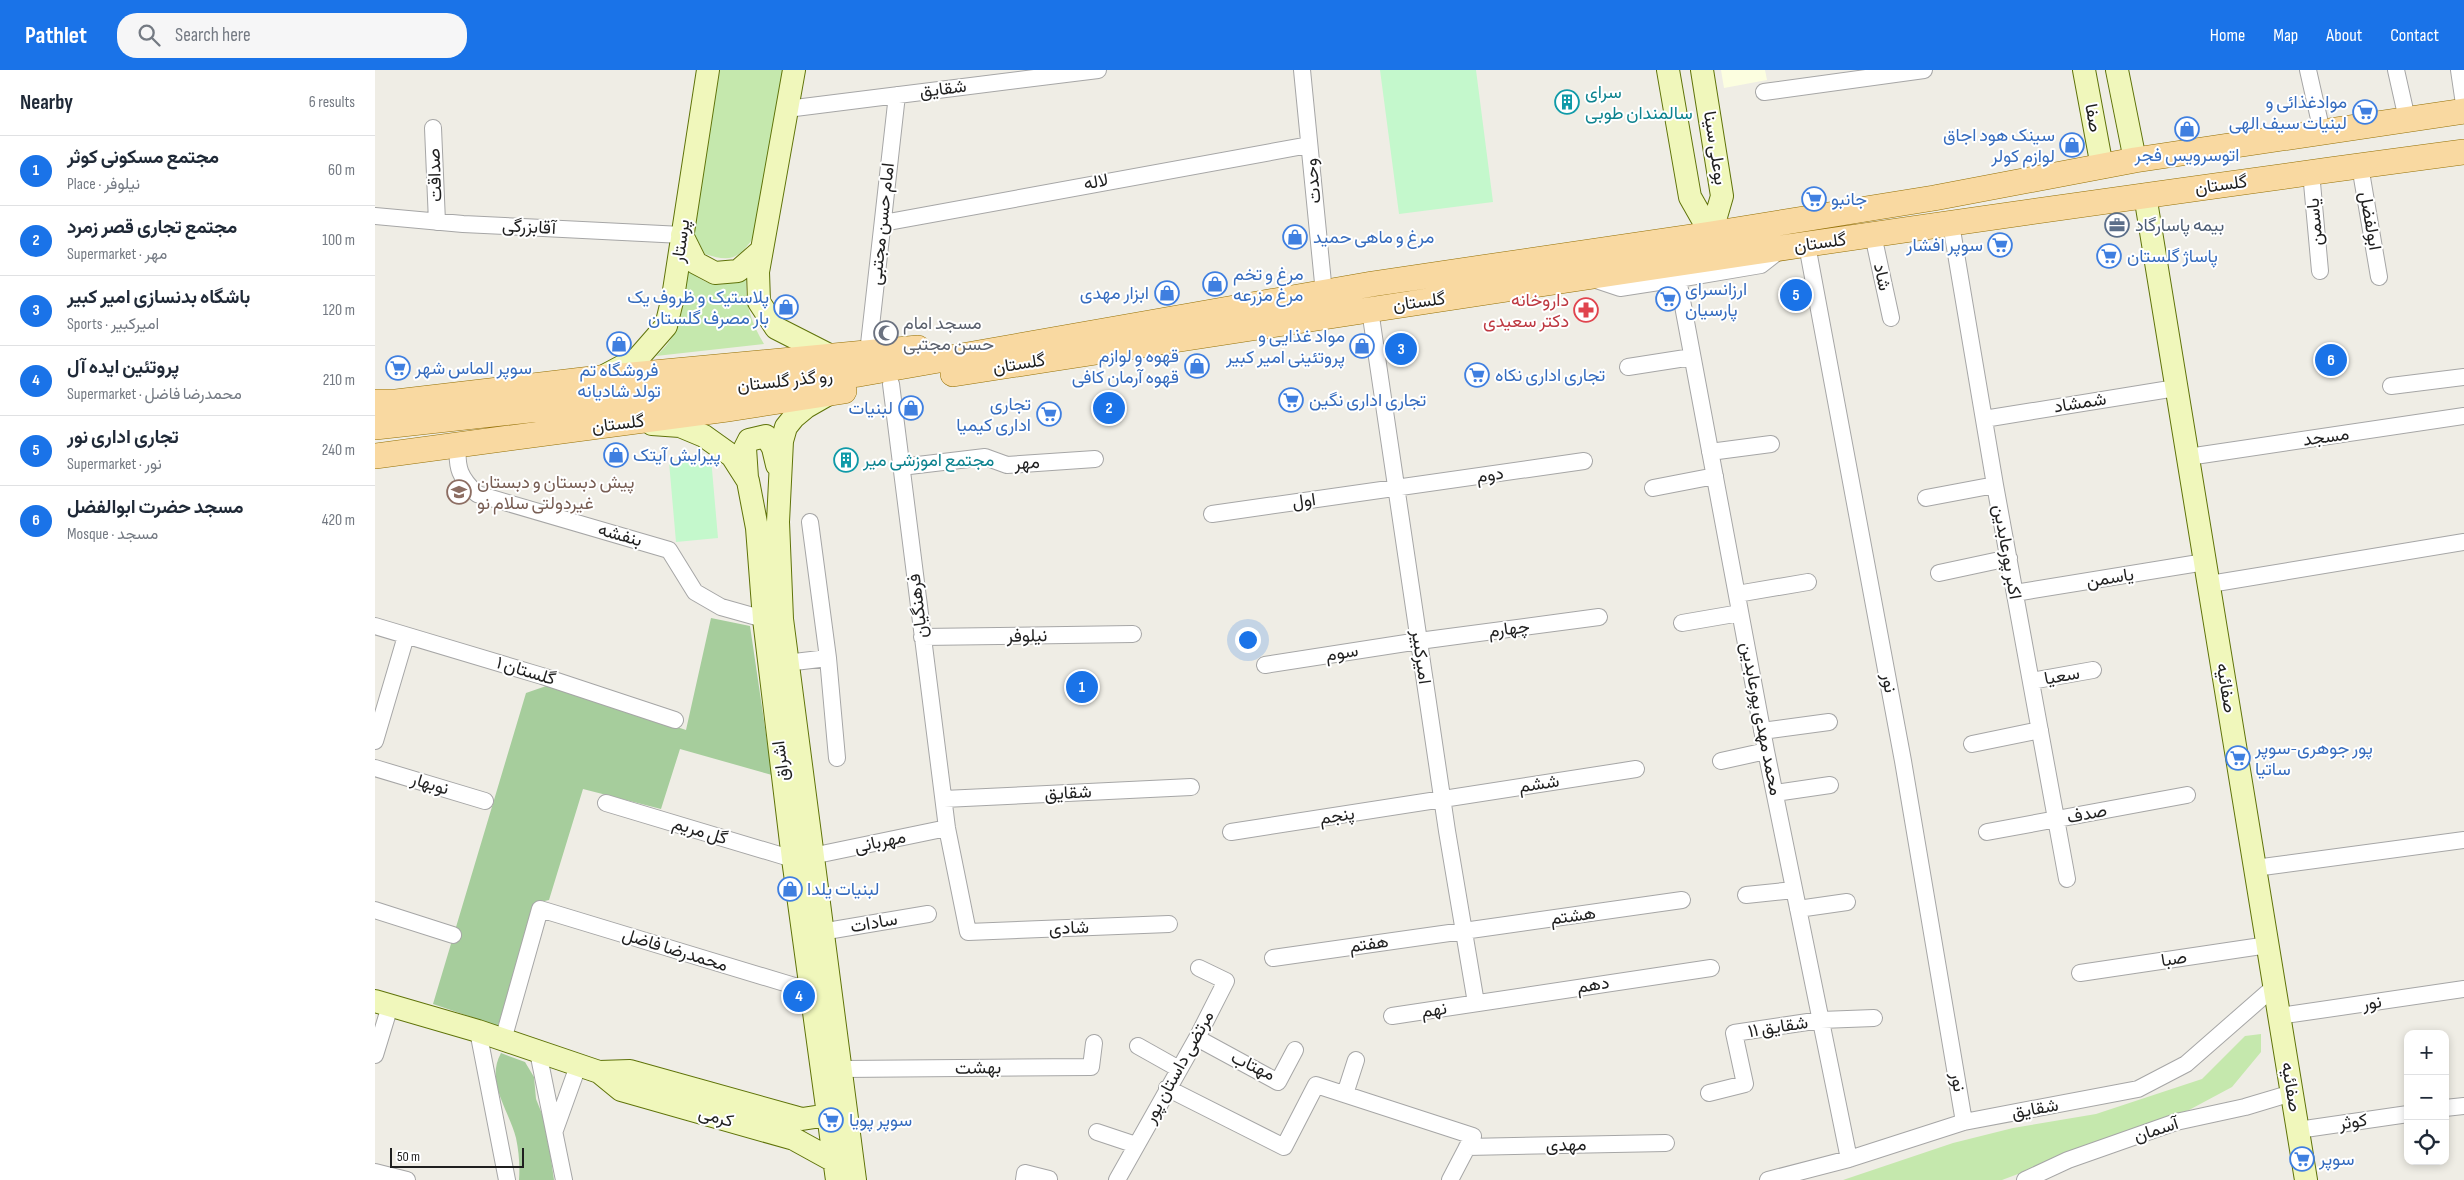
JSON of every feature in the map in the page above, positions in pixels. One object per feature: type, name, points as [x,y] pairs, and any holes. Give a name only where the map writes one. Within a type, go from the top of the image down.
[{"type":"main road","name":"پرستار","points":[[600,378],[639,358],[667,326],[709,70]]},
{"type":"main road","points":[[794,70],[758,272],[759,302],[776,328],[831,356]]},
{"type":"main road","name":"بوعلی سینا","points":[[1668,70],[1689,197],[1711,234]]},
{"type":"main road","name":"بوعلی سینا","points":[[1702,70],[1722,196],[1711,234]]},
{"type":"main road","name":"صفا","points":[[2085,70],[2102,167]]},
{"type":"main road","name":"صفا","points":[[2117,70],[2135,160]]},
{"type":"main road","name":"گلستان","points":[[1095,332],[1324,293],[1934,198],[2135,160],[2464,110]]},
{"type":"main road","points":[[2095,128],[2100,134],[2114,136],[2125,126],[2126,119]]},
{"type":"main road","name":"گلستان","points":[[375,456],[830,393],[1370,310],[2145,195],[2464,152]]},
{"type":"main road","name":"صفائیه","points":[[2145,195],[2306,1180]]},
{"type":"main road","points":[[1711,234],[1715,259]]},
{"type":"main road","points":[[682,235],[696,263],[715,272],[738,271],[762,250]]},
{"type":"main road","points":[[375,402],[396,402],[600,378],[1095,332]]},
{"type":"main road","name":"رو گذر گلستان","points":[[375,427],[859,374],[1095,332]]},
{"type":"main road","name":"اشراق","points":[[830,393],[806,407],[786,427],[782,441],[779,476],[781,619],[803,858],[811,991],[835,1170]]},
{"type":"main road","name":"اشراق","points":[[629,422],[681,426],[705,436],[732,456],[747,481],[757,528],[764,618],[803,858],[821,932],[842,1069],[855,1180]]},
{"type":"main road","points":[[747,481],[745,448],[749,440],[766,436],[773,448],[779,476]]},
{"type":"main road","name":"کرمی","points":[[382,1004],[478,1031],[599,1072],[630,1071],[802,1120],[828,1115]]},
{"type":"main road","name":"کرمی","points":[[599,1072],[621,1090],[794,1139],[835,1170]]},
{"type":"street","name":"شقایق","points":[[787,109],[1098,70]]},
{"type":"street","name":"وحدت","points":[[1302,70],[1324,293]]},
{"type":"street","points":[[1764,92],[1895,72],[1924,70]]},
{"type":"street","points":[[2308,70],[2322,132]]},
{"type":"street","points":[[2396,70],[2407,119]]},
{"type":"street","points":[[2459,70],[2464,104]]},
{"type":"street","name":"امام حسن مجتبی","points":[[868,353],[897,95]]},
{"type":"street","name":"صداقت","points":[[433,128],[437,222]]},
{"type":"street","name":"لاله","points":[[883,223],[1309,145]]},
{"type":"street","name":"ابولفضل","points":[[2360,166],[2379,277]]},
{"type":"street","name":"یاسمن","points":[[2311,172],[2320,271]]},
{"type":"street","name":"آقابزرگی","points":[[375,216],[437,222],[682,235]]},
{"type":"street","name":"اکبر پورعابدین","points":[[1951,224],[1995,485],[2067,879]]},
{"type":"street","name":"شاد","points":[[1873,236],[1891,318]]},
{"type":"street","name":"نور","points":[[1807,245],[1903,761],[1964,1122]]},
{"type":"street","points":[[1588,278],[1620,288],[1761,266],[1782,249]]},
{"type":"street","name":"محمد مهدی پورعابدین","points":[[1678,279],[1762,731],[1849,1159]]},
{"type":"street","name":"امیرکبیر","points":[[1370,310],[1443,799],[1476,1003]]},
{"type":"street","points":[[1628,367],[1693,357]]},
{"type":"street","points":[[2391,386],[2464,377]]},
{"type":"street","name":"فرهنگیان","points":[[891,384],[947,828],[968,932]]},
{"type":"street","name":"شمشاد","points":[[1984,419],[2177,388]]},
{"type":"street","name":"مسجد","points":[[2188,457],[2464,416]]},
{"type":"street","points":[[1710,452],[1771,444]]},
{"type":"street","name":"بنفشه","points":[[458,445],[457,458],[463,480],[477,494],[669,550],[695,592],[721,607],[764,618]]},
{"type":"street","name":"مهر","points":[[901,467],[985,457],[1007,465],[1095,459]]},
{"type":"street","name":"دوم","points":[[1396,489],[1584,461]]},
{"type":"street","points":[[1653,488],[1715,476]]},
{"type":"street","points":[[1926,498],[1995,485]]},
{"type":"street","name":"اول","points":[[1212,514],[1396,489]]},
{"type":"street","points":[[810,522],[828,658],[837,758]]},
{"type":"street","points":[[2210,584],[2464,542]]},
{"type":"street","points":[[1939,573],[2009,558]]},
{"type":"street","name":"یاسمن","points":[[2015,593],[2205,562]]},
{"type":"street","points":[[1737,594],[1808,582]]},
{"type":"street","points":[[1682,623],[1740,613]]},
{"type":"street","name":"چهارم","points":[[1419,640],[1599,617]]},
{"type":"street","name":"گلستان ۱","points":[[375,626],[542,676],[675,720]]},
{"type":"street","name":"نیلوفر","points":[[922,637],[1133,634]]},
{"type":"street","points":[[375,741],[406,636]]},
{"type":"street","name":"سوم","points":[[1265,665],[1419,640]]},
{"type":"street","points":[[786,663],[828,658]]},
{"type":"street","name":"سعیا","points":[[2031,681],[2093,670]]},
{"type":"street","points":[[1762,731],[1829,722]]},
{"type":"street","points":[[1972,744],[2040,730]]},
{"type":"street","points":[[1721,761],[1766,751]]},
{"type":"street","name":"نوبهار","points":[[375,768],[485,801]]},
{"type":"street","name":"ششم","points":[[1443,799],[1636,769]]},
{"type":"street","points":[[1775,792],[1830,785]]},
{"type":"street","name":"شقایق","points":[[944,799],[1191,787]]},
{"type":"street","name":"صدف","points":[[1987,832],[2187,795]]},
{"type":"street","name":"پنجم","points":[[1231,832],[1443,799]]},
{"type":"street","name":"گل مریم","points":[[606,803],[803,858]]},
{"type":"street","name":"مهربانی","points":[[803,858],[947,828]]},
{"type":"street","points":[[2255,868],[2464,840]]},
{"type":"street","points":[[1746,895],[1794,890]]},
{"type":"street","name":"هشتم","points":[[1464,931],[1682,900]]},
{"type":"street","points":[[1798,909],[1847,902]]},
{"type":"street","name":"محمدرضا فاضل","points":[[503,1040],[539,909],[811,991]]},
{"type":"street","points":[[375,910],[453,936]]},
{"type":"street","name":"سادات","points":[[821,932],[928,914]]},
{"type":"street","name":"شادی","points":[[968,932],[1169,924]]},
{"type":"street","name":"هفتم","points":[[1273,958],[1464,931]]},
{"type":"street","name":"صبا","points":[[2080,973],[2268,945]]},
{"type":"street","name":"مرتضی داستان پور","points":[[1117,1180],[1167,1088],[1197,1038],[1226,981],[1199,968]]},
{"type":"street","name":"دهم","points":[[1476,1003],[1711,968]]},
{"type":"street","name":"شقایق","points":[[1768,1180],[1849,1159],[1964,1122],[2138,1089],[2186,1064],[2274,987]]},
{"type":"street","name":"نور","points":[[2279,1016],[2464,989]]},
{"type":"street","name":"نهم","points":[[1392,1016],[1476,1003]]},
{"type":"street","points":[[375,1055],[382,1004]]},
{"type":"street","points":[[1821,1020],[1874,1018]]},
{"type":"street","name":"شقایق ۱۱","points":[[1709,1093],[1745,1084],[1734,1033],[1821,1020]]},
{"type":"street","points":[[478,1031],[507,1180]]},
{"type":"street","name":"مهتاب","points":[[1197,1038],[1278,1082],[1295,1050]]},
{"type":"street","name":"بهشت","points":[[842,1069],[1091,1067],[1094,1043]]},
{"type":"street","points":[[1138,1046],[1179,1069]]},
{"type":"street","points":[[539,1052],[564,1180]]},
{"type":"street","points":[[1345,1094],[1356,1060]]},
{"type":"street","points":[[555,1130],[578,1066]]},
{"type":"street","points":[[1167,1088],[1284,1147],[1316,1084],[1473,1136],[1450,1180]]},
{"type":"street","name":"آسمان","points":[[2025,1180],[2068,1160],[2176,1122],[2245,1107],[2292,1093]]},
{"type":"street","points":[[2449,1108],[2464,1106]]},
{"type":"street","name":"کوثر","points":[[2298,1130],[2404,1115]]},
{"type":"street","points":[[1097,1132],[1136,1145]]},
{"type":"street","name":"مهدی","points":[[1467,1147],[1666,1143]]},
{"type":"street","points":[[375,1172],[407,1180]]},
{"type":"street","points":[[1024,1180],[1025,1173],[1049,1179]]},
{"type":"shaded area","points":[[1721,70],[1765,70],[1767,80],[1724,88]]},
{"type":"green space","points":[[720,70],[785,70],[755,235],[745,249],[735,257],[729,258],[705,254],[691,228]]},
{"type":"green space","points":[[1380,70],[1476,70],[1493,202],[1399,214]]},
{"type":"green space","points":[[685,265],[699,278],[713,284],[728,284],[746,278],[750,312],[764,344],[656,356],[666,346],[678,326],[683,303]]},
{"type":"green space","points":[[711,458],[718,538],[676,542],[669,462]]},
{"type":"green space","points":[[711,618],[750,626],[772,775],[680,749],[661,809],[583,789],[549,900],[536,903],[498,1026],[433,1004],[526,693],[549,685],[686,730]]},
{"type":"green space","points":[[2261,1034],[2261,1052],[2232,1087],[2189,1110],[2002,1180],[1843,1180],[1953,1143],[2013,1128],[2096,1114],[2202,1079],[2245,1036]]},
{"type":"green space","points":[[501,1053],[525,1062],[534,1077],[536,1099],[546,1124],[554,1180],[519,1180],[516,1138],[497,1085],[497,1064]]},
{"type":"place","name":"سرای سالمندان طوبی","points":[[1567,102]]},
{"type":"place","name":"موادغذائی و لبنیات سیف الهی","points":[[2365,112]]},
{"type":"place","name":"اتوسرویس فجر","points":[[2187,129]]},
{"type":"place","name":"سینک هود اجاق لوازم کولر","points":[[2072,145]]},
{"type":"place","name":"جانبو","points":[[1814,199]]},
{"type":"place","name":"بیمه پاسارگاد","points":[[2117,225]]},
{"type":"place","name":"مرغ و ماهی حمید","points":[[1295,237]]},
{"type":"place","name":"سوپر افشار","points":[[2000,245]]},
{"type":"place","name":"پاساژ گلستان","points":[[2109,256]]},
{"type":"place","name":"مرغ و تخم مرغ مزرعه","points":[[1215,284]]},
{"type":"place","name":"ابزار مهدی","points":[[1167,293]]},
{"type":"place","name":"تجاری اداری نور","points":[[1796,295]]},
{"type":"place","name":"ارزانسرای پارسیان","points":[[1668,299]]},
{"type":"place","name":"پلاستیک و ظروف یک بار مصرف گلستان","points":[[786,307]]},
{"type":"place","name":"داروخانه دکتر سعیدی","points":[[1586,310]]},
{"type":"place","name":"مسجد امام حسن مجتبی","points":[[886,333]]},
{"type":"place","name":"فروشگاه تم تولد شادیانه","points":[[619,344]]},
{"type":"place","name":"مواد غذایی و پروتئینی امیر کبیر","points":[[1362,346]]},
{"type":"place","name":"باشگاه بدنسازی امیر کبیر","points":[[1401,349]]},
{"type":"place","name":"مسجد حضرت ابوالفضل","points":[[2331,360]]},
{"type":"place","name":"قهوه و لوازم قهوه آرمان کافی","points":[[1197,366]]},
{"type":"place","name":"سوپر الماس شهر","points":[[398,368]]},
{"type":"place","name":"تجاری اداری نکاه","points":[[1477,375]]},
{"type":"place","name":"تجاری اداری نگین","points":[[1291,400]]},
{"type":"place","name":"لبنیات","points":[[911,408]]},
{"type":"place","name":"مجتمع تجاری قصر زمرد","points":[[1109,408]]},
{"type":"place","name":"تجاری اداری کیمیا","points":[[1049,414]]},
{"type":"place","name":"پیرایش آیتک","points":[[616,455]]},
{"type":"place","name":"مجتمع اموزشی میر","points":[[846,460]]},
{"type":"place","name":"پیش دبستان و دبستان غیردولتی سلام نو","points":[[459,492]]},
{"type":"place","name":"مجتمع مسکونی کوثر","points":[[1082,687]]},
{"type":"place","name":"پور جوهری-سوپر ساتیا","points":[[2238,758]]},
{"type":"place","name":"لبنیات یلدا","points":[[790,889]]},
{"type":"place","name":"پروتئین ایده آل","points":[[799,996]]},
{"type":"place","name":"سوپر پویا","points":[[831,1120]]},
{"type":"place","name":"سوپر","points":[[2302,1159]]}]
